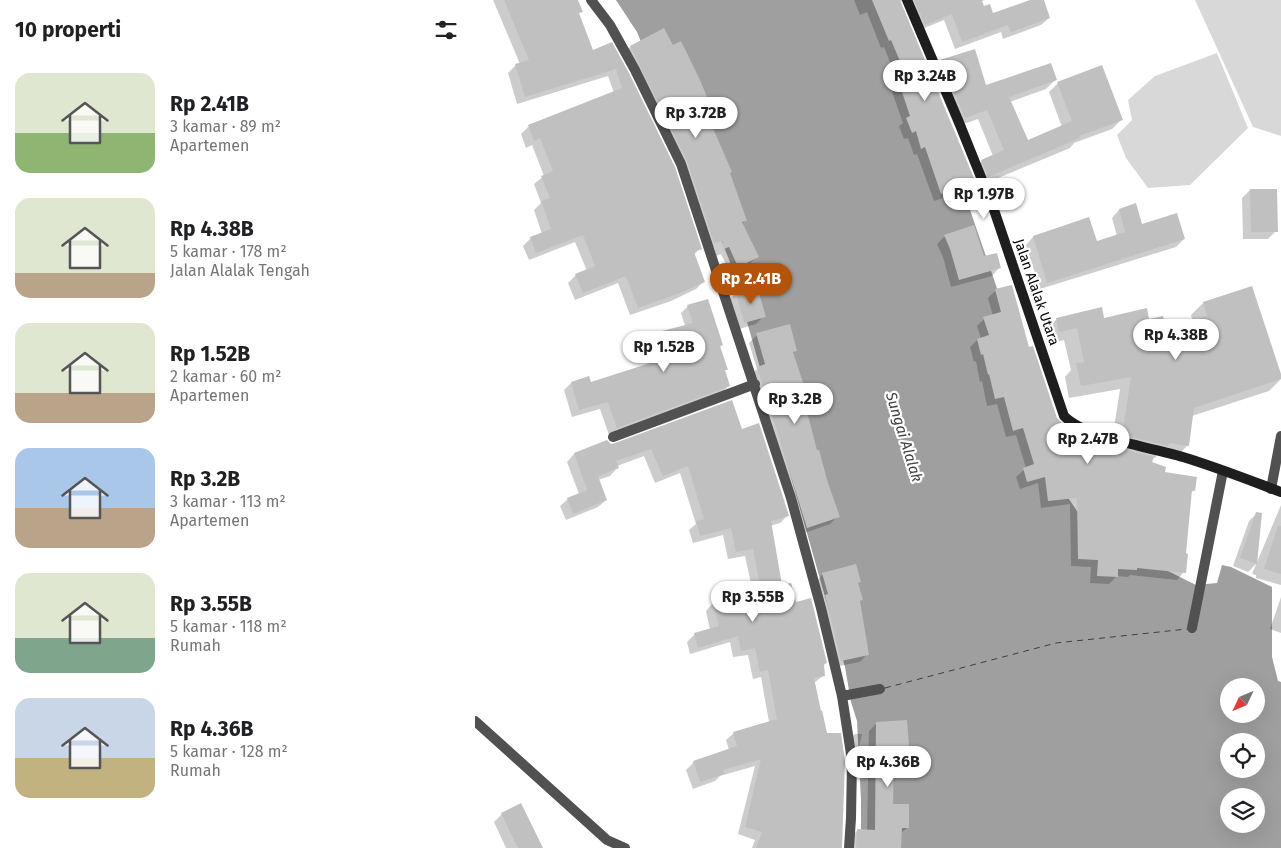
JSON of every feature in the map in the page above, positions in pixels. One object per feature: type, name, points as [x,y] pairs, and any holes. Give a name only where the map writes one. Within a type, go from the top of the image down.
[{"type":"street","points":[[591,0],[610,25],[635,70],[681,164],[791,498],[821,608],[842,696],[852,761],[849,848]]},
{"type":"street","name":"Jalan Alalak Utara","points":[[907,0],[959,120],[993,208],[1064,416],[1075,425],[1103,435],[1184,457],[1223,471]]},
{"type":"street","points":[[613,437],[755,384]]},
{"type":"street","points":[[1192,628],[1223,471],[1276,491],[1281,436]]},
{"type":"street","points":[[842,696],[880,689]]},
{"type":"street","points":[[475,721],[607,840],[625,848]]},
{"type":"shaded area","points":[[1195,0],[1281,0],[1281,136],[1253,127]]},
{"type":"shaded area","points":[[1217,53],[1248,128],[1190,185],[1148,188],[1126,158],[1117,135],[1132,120],[1128,100],[1155,76]]},
{"type":"water","name":"Sungai Alalak","points":[[616,0],[885,0],[938,117],[1000,297],[1056,480],[1096,539],[1150,562],[1196,585],[1217,583],[1222,565],[1231,567],[1272,587],[1272,657],[1278,681],[1281,682],[1281,848],[861,848],[861,800],[857,721],[851,702],[845,667],[730,262],[637,32]]},
{"type":"building","points":[[504,0],[578,0],[583,12],[579,13],[593,50],[612,42],[675,167],[702,249],[694,252],[705,282],[638,308],[626,276],[583,293],[575,274],[595,266],[583,235],[536,253],[530,237],[551,229],[541,201],[550,198],[541,176],[553,171],[540,138],[534,141],[528,125],[622,88],[616,69],[525,97],[515,64],[529,60]]},
{"type":"building","points":[[872,0],[900,0],[976,183],[941,194],[925,147],[921,149],[916,131],[912,133],[906,118],[910,116],[899,83],[908,80]]},
{"type":"building","points":[[914,0],[984,0],[982,1],[984,6],[990,4],[993,13],[1030,0],[1044,0],[1050,18],[1011,32],[1008,25],[962,42],[952,14],[925,25]]},
{"type":"building","points":[[664,28],[673,45],[681,41],[700,80],[707,97],[704,99],[714,125],[712,126],[732,172],[730,173],[747,221],[742,222],[759,257],[738,267],[729,247],[724,249],[722,241],[714,243],[687,161],[630,46]]},
{"type":"building","points":[[975,49],[986,85],[1051,63],[1057,80],[1009,97],[1028,140],[1072,121],[1057,82],[1102,65],[1123,120],[1079,136],[1080,138],[988,177],[981,160],[1004,150],[987,110],[965,118],[940,60]]},
{"type":"building","points":[[1250,189],[1277,189],[1278,232],[1251,232]]},
{"type":"building","points":[[1136,203],[1142,224],[1177,213],[1185,239],[1047,283],[1033,236],[1089,217],[1097,241],[1125,232],[1119,209]]},
{"type":"building","points":[[974,225],[984,256],[997,253],[1001,268],[959,280],[944,235]]},
{"type":"building","points":[[1012,285],[1029,347],[1033,346],[1057,418],[1061,422],[1069,450],[1103,449],[1120,451],[1120,448],[1154,457],[1152,462],[1166,467],[1165,472],[1197,477],[1195,491],[1192,490],[1186,573],[1137,568],[1137,570],[1118,569],[1118,577],[1097,576],[1098,560],[1078,559],[1077,498],[1048,501],[1045,477],[1027,482],[1023,468],[1034,464],[1023,428],[1013,431],[1004,397],[995,399],[977,339],[989,335],[983,317],[1001,312],[995,289]]},
{"type":"building","points":[[757,286],[766,317],[744,323],[736,292]]},
{"type":"building","points":[[1252,286],[1281,379],[1194,408],[1189,446],[1169,443],[1168,446],[1122,435],[1131,377],[1081,386],[1076,363],[1084,362],[1077,328],[1059,332],[1056,318],[1102,307],[1104,318],[1147,308],[1149,319],[1163,316],[1166,329],[1207,316],[1203,302]]},
{"type":"building","points":[[708,299],[723,345],[720,346],[728,370],[725,370],[730,386],[617,428],[608,402],[579,410],[571,382],[589,376],[591,382],[669,357],[662,331],[693,323],[687,305]]},
{"type":"building","points":[[790,324],[797,351],[793,352],[808,398],[804,400],[817,450],[819,450],[840,517],[807,528],[757,367],[765,364],[756,333]]},
{"type":"building","points":[[732,400],[742,429],[759,423],[789,516],[771,521],[782,585],[791,583],[796,602],[811,598],[814,610],[827,663],[824,664],[825,676],[814,678],[827,733],[841,733],[845,761],[842,848],[756,848],[762,832],[745,827],[761,759],[723,770],[724,774],[700,782],[693,761],[737,746],[733,732],[777,719],[768,670],[760,672],[755,648],[741,651],[738,636],[698,648],[694,633],[719,626],[713,602],[761,590],[753,549],[736,552],[731,528],[700,536],[696,521],[704,519],[688,466],[663,476],[651,449],[616,461],[619,468],[598,476],[607,500],[573,514],[567,498],[587,490],[574,453],[607,440],[611,444],[615,443]]},
{"type":"building","points":[[1256,512],[1262,513],[1257,564],[1240,558]]},
{"type":"building","points":[[1278,526],[1281,526],[1281,574],[1264,569]]},
{"type":"building","points":[[856,564],[861,582],[858,583],[863,600],[860,601],[869,655],[841,661],[825,595],[828,594],[822,573]]},
{"type":"building","points":[[907,720],[910,759],[894,760],[893,804],[909,804],[909,828],[902,828],[901,848],[856,848],[857,829],[875,830],[876,722]]},
{"type":"building","points":[[521,803],[543,848],[518,848],[501,813]]},
{"type":"ferry route","points":[[885,688],[1056,643],[1187,629]]}]
